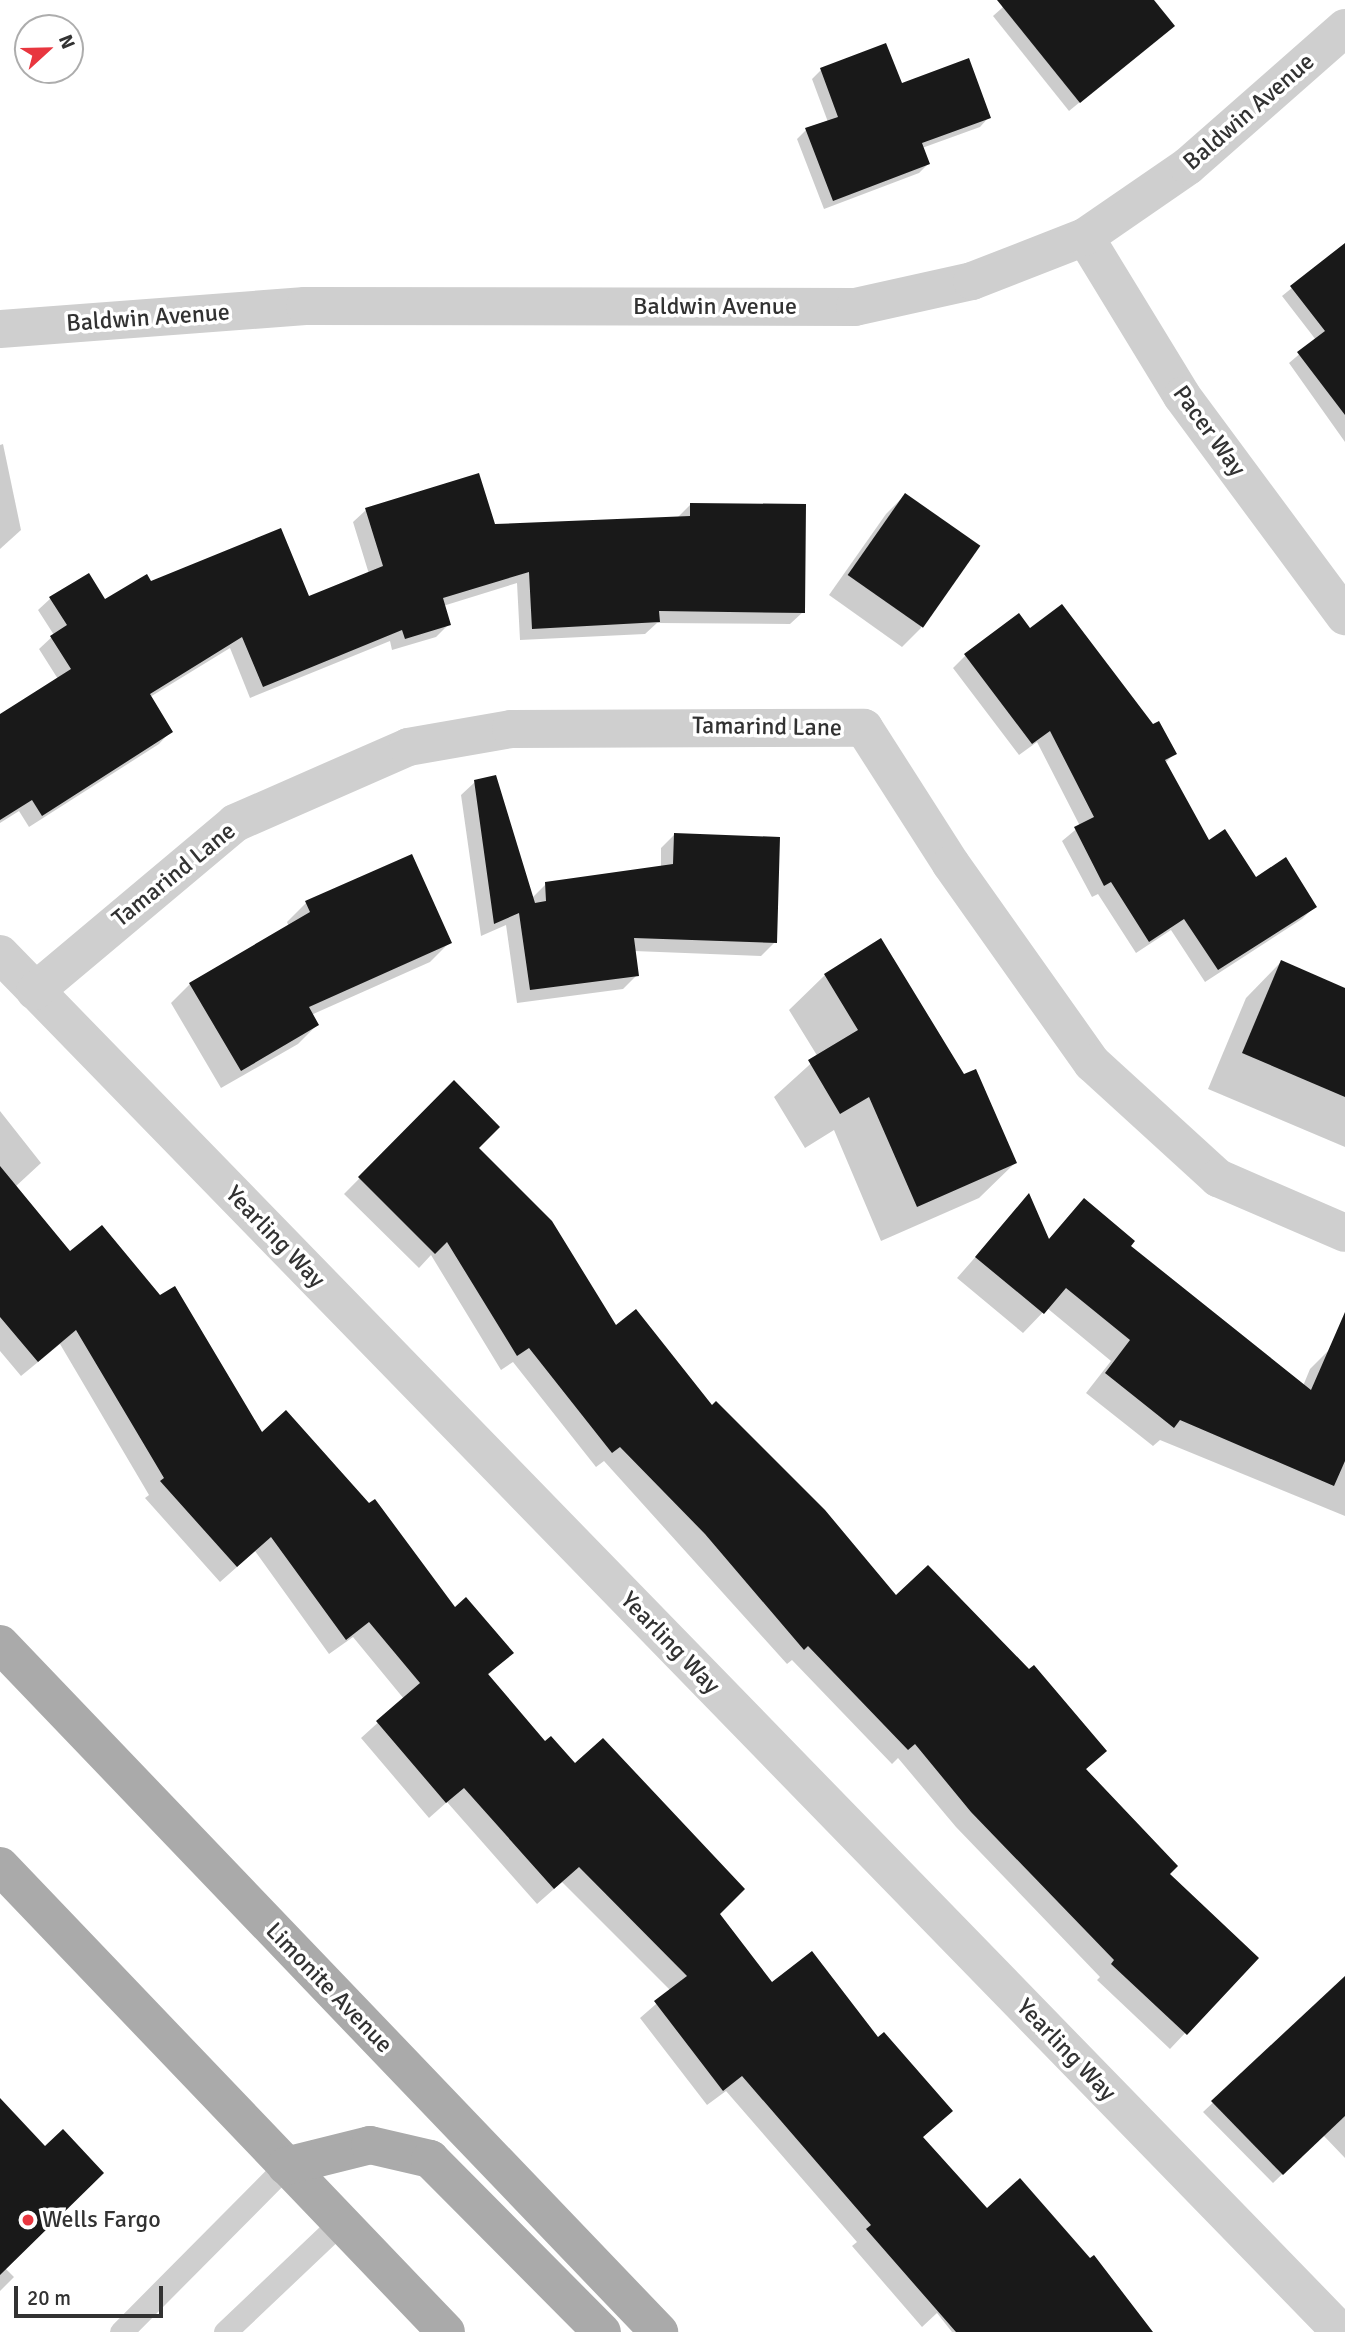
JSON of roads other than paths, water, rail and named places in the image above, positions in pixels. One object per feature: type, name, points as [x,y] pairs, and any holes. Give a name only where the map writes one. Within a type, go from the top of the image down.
[{"type":"main road","name":"Limonite Avenue","points":[[0,1644],[659,2332]]},
{"type":"main road","points":[[0,1866],[446,2332]]},
{"type":"main road","points":[[286,2166],[370,2145],[430,2159],[602,2332]]},
{"type":"street","name":"Baldwin Avenue","points":[[0,330],[305,306],[855,307],[972,281],[1085,237],[1188,166],[1345,28]]},
{"type":"street","name":"Pacer Way","points":[[1085,237],[1182,397],[1345,617]]},
{"type":"street","name":"Tamarind Lane","points":[[35,991],[235,823],[408,747],[524,729],[864,728],[951,864],[1091,1063],[1218,1178],[1345,1233]]},
{"type":"street","name":"Yearling Way","points":[[0,954],[1341,2332]]},
{"type":"lane","points":[[121,2332],[286,2166]]},
{"type":"lane","points":[[225,2332],[341,2222]]},
{"type":"place","name":"Wells Fargo","points":[[28,2220]]}]
